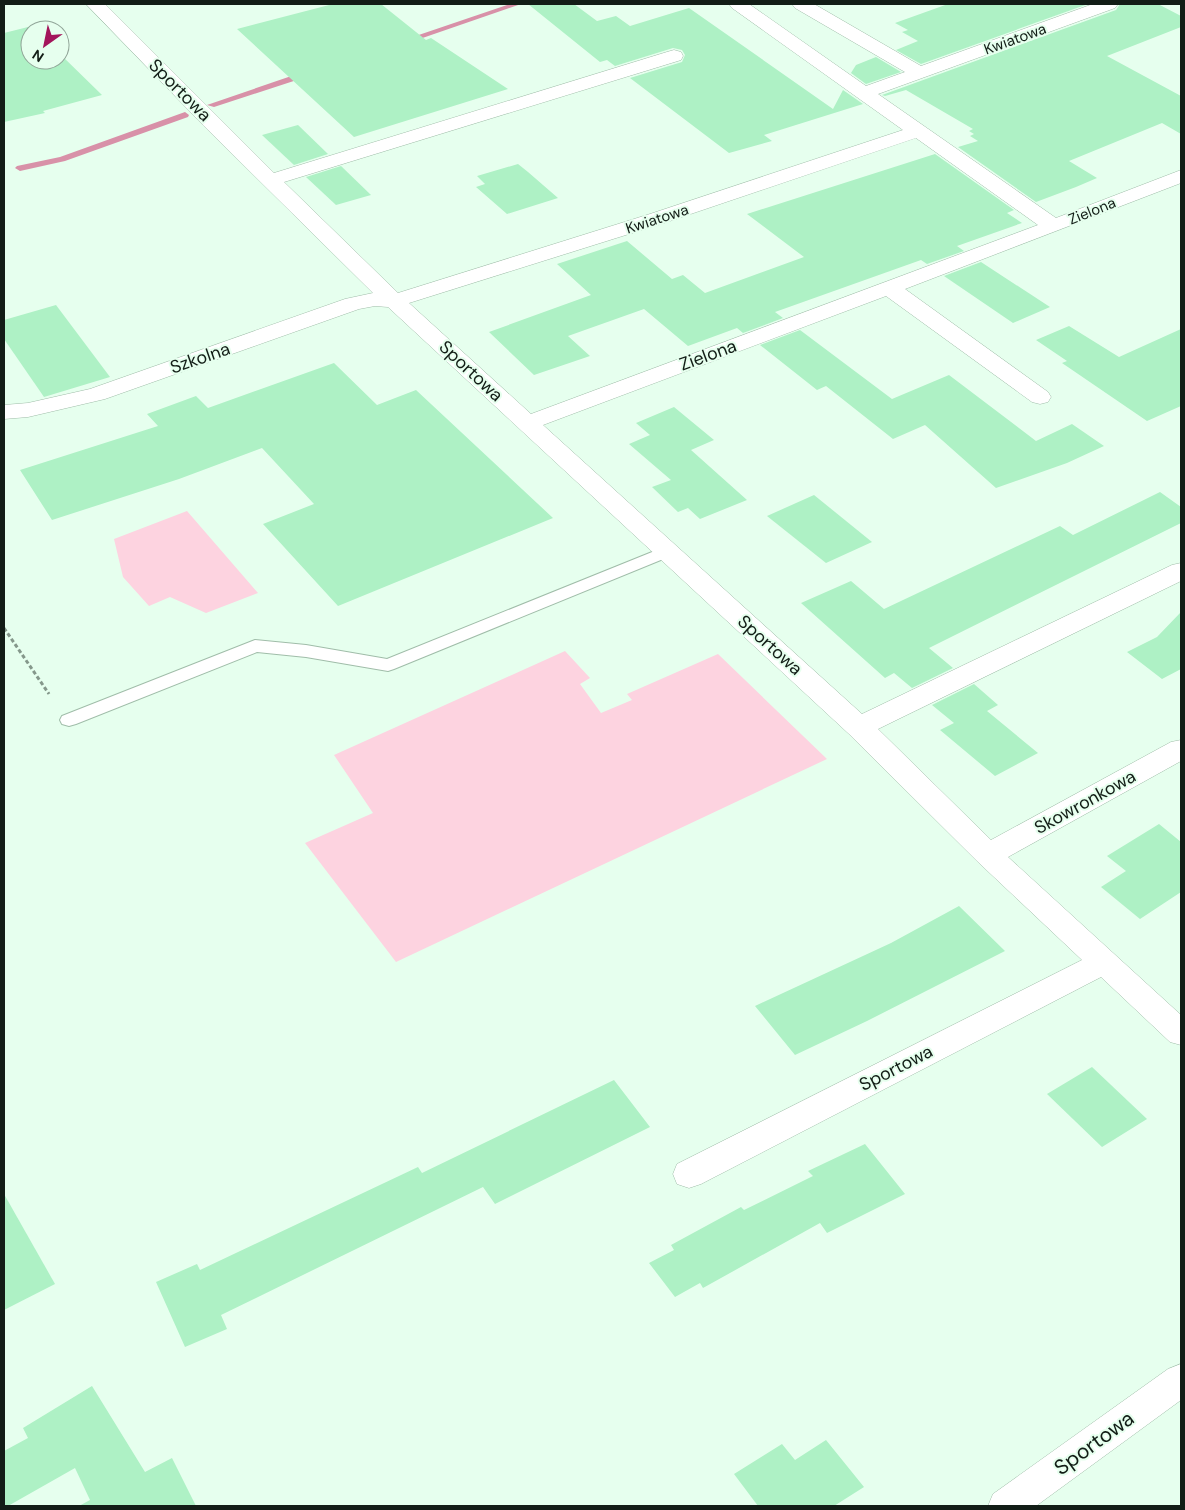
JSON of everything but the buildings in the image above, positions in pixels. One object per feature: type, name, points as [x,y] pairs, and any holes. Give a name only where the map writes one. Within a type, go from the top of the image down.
[{"type":"street","name":"Sportowa","points":[[95,4],[394,301],[859,727],[988,855],[1181,1033]]},
{"type":"street","points":[[738,4],[1054,226]]},
{"type":"street","points":[[801,4],[920,73]]},
{"type":"street","name":"Kwiatowa","points":[[864,93],[1108,4]]},
{"type":"street","points":[[271,180],[674,56]]},
{"type":"street","name":"Kwiatowa","points":[[394,301],[670,216],[918,131]]},
{"type":"street","name":"Zielona","points":[[527,423],[890,288],[1181,176]]},
{"type":"street","points":[[890,288],[1040,398]]},
{"type":"street","name":"Szkolna","points":[[4,412],[28,410],[97,394],[353,304],[375,299],[394,301]]},
{"type":"street","points":[[859,727],[1181,571]]},
{"type":"street","name":"Skowronkowa","points":[[988,855],[1181,749]]},
{"type":"street","name":"Sportowa","points":[[689,1174],[1104,962]]},
{"type":"street","name":"Sportowa","points":[[1006,1506],[1181,1380]]},
{"type":"lane","points":[[69,720],[255,646],[306,651],[388,665],[666,551]]},
{"type":"path","points":[[4,628],[49,694]]},
{"type":"shaded area","points":[[187,511],[258,593],[206,613],[170,597],[149,606],[123,577],[114,539]]},
{"type":"shaded area","points":[[565,651],[590,678],[580,684],[601,713],[632,700],[627,694],[718,654],[827,759],[396,962],[305,843],[373,813],[334,755]]},
{"type":"waterway","points":[[405,41],[517,4]]},
{"type":"waterway","points":[[211,105],[306,74]]},
{"type":"waterway","points":[[20,168],[62,159],[185,115]]}]
